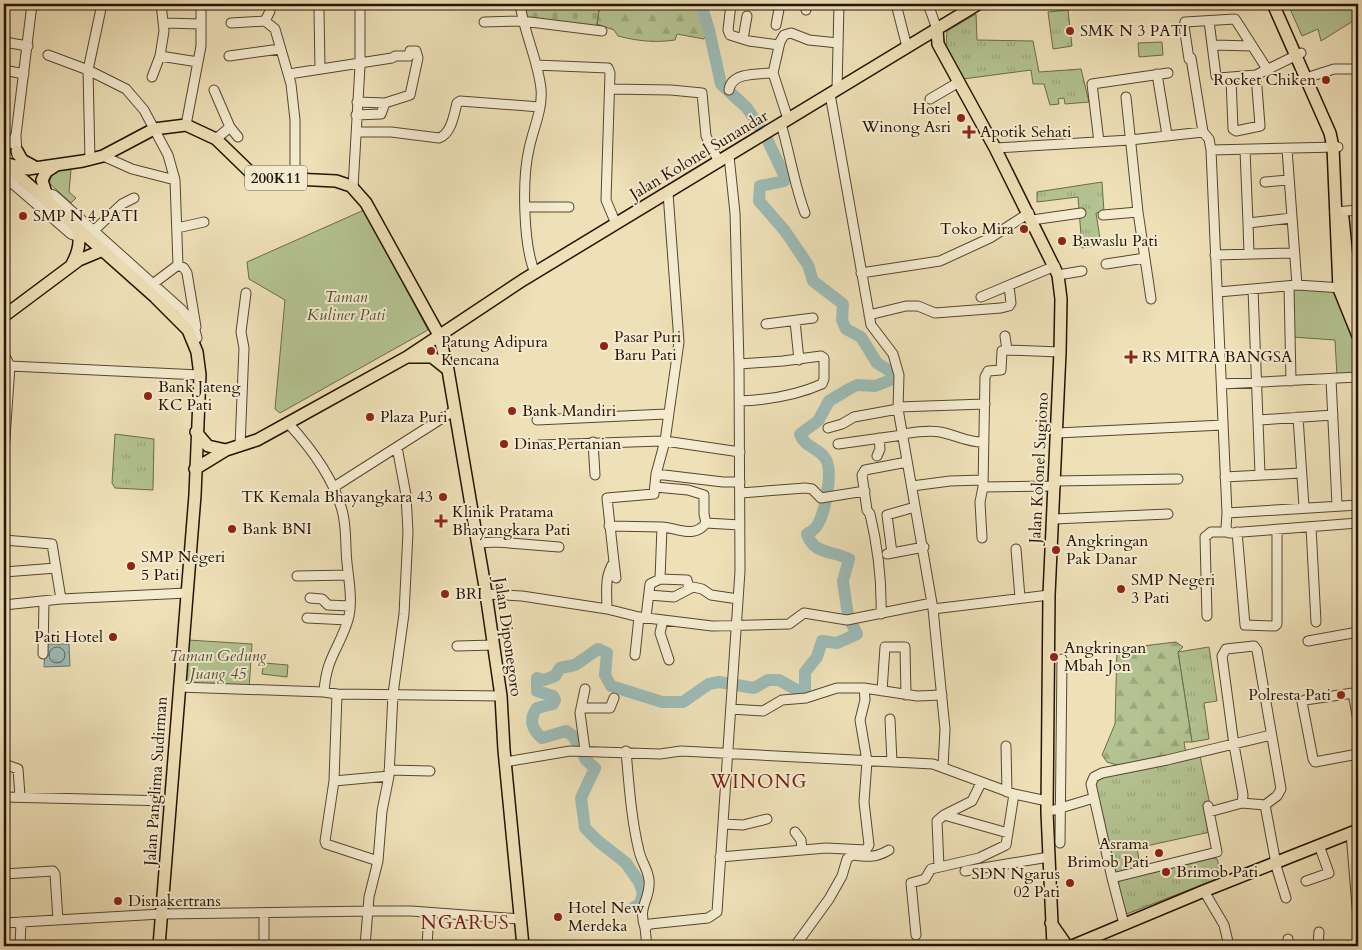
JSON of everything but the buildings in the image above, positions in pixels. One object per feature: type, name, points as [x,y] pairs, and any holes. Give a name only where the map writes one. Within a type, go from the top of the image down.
[{"type":"main road","name":"Jalan Kolonel Sunandar","points":[[195,469],[226,450],[240,446],[288,423],[406,357],[535,273],[978,4]]},
{"type":"main road","points":[[1273,4],[1312,76],[1334,128],[1338,212],[1358,336]]},
{"type":"main road","points":[[1281,4],[1335,147]]},
{"type":"main road","name":"Jalan Kolonel Sugiono","points":[[937,28],[938,44],[995,148],[1056,270],[1061,299],[1054,519],[1049,595],[1047,807],[1052,946]]},
{"type":"main road","points":[[923,37],[938,44]]},
{"type":"main road","points":[[9,173],[90,160],[103,156],[154,130],[186,125]]},
{"type":"main road","name":"200K11","points":[[186,125],[216,139],[250,172],[273,178],[336,180],[353,188]]},
{"type":"main road","points":[[17,151],[22,160],[28,165],[51,166]]},
{"type":"main road","points":[[42,194],[42,180],[51,166]]},
{"type":"main road","points":[[9,173],[42,194],[102,250],[150,286],[155,297],[188,330],[193,338],[200,375]]},
{"type":"main road","name":"Jalan Diponegoro","points":[[353,188],[366,203],[439,335],[448,370],[478,543],[501,696],[505,762],[523,946]]},
{"type":"main road","points":[[71,266],[84,233]]},
{"type":"main road","points":[[4,316],[86,255],[102,250]]},
{"type":"main road","points":[[1349,289],[1358,312]]},
{"type":"main road","points":[[155,297],[161,299],[184,319],[197,338],[202,358],[200,375]]},
{"type":"main road","points":[[406,357],[432,356],[448,370]]},
{"type":"main road","name":"Jalan Panglima Sudirman","points":[[159,946],[187,593],[200,375]]},
{"type":"main road","points":[[196,432],[208,446],[226,450]]},
{"type":"main road","points":[[1072,946],[1204,891],[1355,832]]},
{"type":"main road","points":[[1050,922],[1067,946]]},
{"type":"street","points":[[32,4],[16,135],[17,151],[9,173],[71,234],[84,233],[122,204],[134,198]]},
{"type":"street","points":[[90,160],[87,116],[88,70],[102,4]]},
{"type":"street","points":[[152,77],[160,56],[164,23],[161,4]]},
{"type":"street","points":[[265,21],[270,11],[270,4]]},
{"type":"street","points":[[353,188],[360,61],[360,4]]},
{"type":"street","points":[[520,4],[522,21],[536,65],[541,90],[540,107],[528,150],[526,207],[529,258],[535,273]]},
{"type":"street","points":[[731,4],[728,32],[744,39],[779,45]]},
{"type":"street","points":[[776,25],[780,4]]},
{"type":"street","points":[[839,4],[834,92],[844,166],[869,315],[873,329],[887,346],[897,364],[898,408],[933,606],[945,729],[943,768]]},
{"type":"street","points":[[896,4],[907,46]]},
{"type":"street","points":[[928,4],[937,28]]},
{"type":"street","points":[[186,125],[198,62],[201,11]]},
{"type":"street","points":[[319,11],[320,68]]},
{"type":"street","points":[[744,39],[747,16]]},
{"type":"street","points":[[1226,532],[1227,512],[1222,384],[1211,150],[1209,139],[1203,132],[1184,26],[1185,22],[1235,19],[1267,69]]},
{"type":"street","points":[[231,23],[265,21],[275,29],[289,74],[295,120],[295,178]]},
{"type":"street","points":[[484,22],[522,21],[602,31]]},
{"type":"street","points":[[1209,21],[1217,77],[1231,78],[1256,75],[1299,54]]},
{"type":"street","points":[[164,23],[201,24]]},
{"type":"street","points":[[805,213],[796,187],[785,122],[773,73],[779,45],[784,36],[791,33],[809,40],[838,43]]},
{"type":"street","points":[[4,42],[28,46]]},
{"type":"street","points":[[1213,45],[1252,46]]},
{"type":"street","points":[[229,56],[280,49]]},
{"type":"street","points":[[289,74],[360,61],[409,56],[410,51],[416,51],[418,58],[410,95],[385,103],[357,102]]},
{"type":"street","points":[[48,55],[88,70],[126,89],[144,110],[168,156],[175,180],[178,265]]},
{"type":"street","points":[[160,56],[198,62]]},
{"type":"street","points":[[536,65],[605,67],[610,73],[606,200],[616,224]]},
{"type":"street","points":[[1312,76],[1334,69],[1358,69]]},
{"type":"street","points":[[4,70],[24,74]]},
{"type":"street","points":[[730,86],[746,75],[773,73]]},
{"type":"street","points":[[1100,142],[1092,84],[1168,73]]},
{"type":"street","points":[[1157,74],[1167,135]]},
{"type":"street","points":[[1231,78],[1234,129],[1236,132],[1258,128],[1260,124],[1256,75]]},
{"type":"street","points":[[930,99],[959,82]]},
{"type":"street","points":[[610,88],[702,93],[706,136],[719,162]]},
{"type":"street","points":[[214,90],[230,127],[238,137]]},
{"type":"street","points":[[1126,97],[1138,212],[1151,300]]},
{"type":"street","points":[[357,132],[391,132],[439,138],[444,136],[460,101],[540,107]]},
{"type":"street","points":[[356,114],[381,114],[385,103]]},
{"type":"street","points":[[216,139],[230,127]]},
{"type":"street","points":[[995,148],[1130,140],[1203,132]]},
{"type":"street","points":[[4,147],[12,142],[16,135]]},
{"type":"street","points":[[1211,150],[1335,147]]},
{"type":"street","points":[[1287,149],[1294,253],[1291,381]]},
{"type":"street","points":[[1245,150],[1248,254]]},
{"type":"street","points":[[103,156],[132,169],[175,180]]},
{"type":"street","points":[[645,928],[656,922],[714,916],[716,912],[738,598],[740,525],[739,364],[735,213],[729,156]]},
{"type":"street","points":[[1265,182],[1289,180]]},
{"type":"street","points":[[616,578],[607,498],[653,494],[664,441],[679,329],[668,193]]},
{"type":"street","points":[[42,194],[53,194],[84,233],[193,323],[197,338]]},
{"type":"street","points":[[526,207],[569,207]]},
{"type":"street","points":[[1338,212],[1358,210]]},
{"type":"street","points":[[1103,215],[1138,212]]},
{"type":"street","points":[[861,273],[940,261],[1030,217],[1081,213]]},
{"type":"street","points":[[1248,223],[1291,218]]},
{"type":"street","points":[[176,228],[204,222]]},
{"type":"street","points":[[1215,255],[1294,253]]},
{"type":"street","points":[[1106,264],[1145,258]]},
{"type":"street","points":[[150,286],[178,265]]},
{"type":"street","points":[[178,265],[184,268],[187,273],[196,316],[197,338]]},
{"type":"street","points":[[982,297],[1056,270],[1082,271]]},
{"type":"street","points":[[869,315],[906,306],[918,306],[935,313],[1001,308],[1009,306],[1011,303],[1009,286]]},
{"type":"street","points":[[1218,292],[1293,286],[1349,289]]},
{"type":"street","points":[[1253,289],[1260,474]]},
{"type":"street","points":[[240,446],[244,348],[241,328],[246,293]]},
{"type":"street","points":[[766,324],[813,318]]},
{"type":"street","points":[[795,321],[799,360]]},
{"type":"street","points":[[1005,336],[1007,350]]},
{"type":"street","points":[[982,538],[980,497],[983,484],[985,377],[988,371],[1001,370],[1002,351],[1060,352]]},
{"type":"street","points":[[4,354],[10,366],[4,452]]},
{"type":"street","points":[[739,364],[799,360],[823,356],[824,379],[822,384],[787,397],[739,401]]},
{"type":"street","points":[[10,366],[200,375]]},
{"type":"street","points":[[1222,384],[1358,377]]},
{"type":"street","points":[[1331,379],[1337,505]]},
{"type":"street","points":[[828,428],[842,424],[854,417],[898,408],[985,404]]},
{"type":"street","points":[[334,486],[455,410]]},
{"type":"street","points":[[536,420],[666,414]]},
{"type":"street","points":[[1259,420],[1333,415]]},
{"type":"street","points":[[1298,417],[1304,508]]},
{"type":"street","points":[[288,423],[306,444],[334,486],[344,520],[350,606],[348,620],[327,666],[324,692]]},
{"type":"street","points":[[1057,433],[1223,425]]},
{"type":"street","points":[[838,444],[903,434],[934,432],[970,442],[984,442]]},
{"type":"street","points":[[877,456],[880,448],[879,438]]},
{"type":"street","points":[[539,445],[664,441],[740,452]]},
{"type":"street","points":[[593,442],[596,475]]},
{"type":"street","points":[[365,946],[372,881],[378,862],[382,811],[389,773],[393,694],[404,614],[408,532],[406,495],[397,447]]},
{"type":"street","points":[[881,614],[882,580],[873,526],[867,510],[864,471],[907,462]]},
{"type":"street","points":[[1225,477],[1302,472]]},
{"type":"street","points":[[656,474],[724,482],[740,482]]},
{"type":"street","points":[[912,486],[950,481],[983,484],[1055,484],[1178,479]]},
{"type":"street","points":[[609,526],[662,527],[688,533],[701,530],[706,524],[704,495],[688,490],[655,487]]},
{"type":"street","points":[[740,493],[805,488],[812,489],[820,498],[865,491]]},
{"type":"street","points":[[1227,512],[1358,505]]},
{"type":"street","points":[[892,553],[887,515],[890,512],[915,507]]},
{"type":"street","points":[[1054,519],[1168,514]]},
{"type":"street","points":[[873,526],[887,523]]},
{"type":"street","points":[[1207,616],[1205,537],[1211,532],[1277,530],[1358,523]]},
{"type":"street","points":[[706,524],[740,525]]},
{"type":"street","points":[[660,579],[662,527]]},
{"type":"street","points":[[1311,527],[1316,622]]},
{"type":"street","points":[[1237,532],[1245,625],[1275,626],[1277,624],[1277,530]]},
{"type":"street","points":[[4,540],[52,544],[61,599]]},
{"type":"street","points":[[478,543],[497,542],[559,547]]},
{"type":"street","points":[[879,556],[924,547]]},
{"type":"street","points":[[1016,549],[1020,598]]},
{"type":"street","points":[[607,609],[606,584],[614,562]]},
{"type":"street","points":[[4,572],[56,568]]},
{"type":"street","points":[[297,576],[348,575]]},
{"type":"street","points":[[635,655],[650,584],[660,579],[686,580],[688,589]]},
{"type":"street","points":[[649,595],[674,597],[688,589],[698,588],[710,595],[738,598]]},
{"type":"street","points":[[4,605],[61,599],[187,593]]},
{"type":"street","points":[[486,594],[522,596],[607,609],[643,617],[712,626],[789,624],[804,612],[849,619],[933,606],[1049,595]]},
{"type":"street","points":[[310,598],[322,599],[328,605],[350,606]]},
{"type":"street","points":[[42,654],[44,602]]},
{"type":"street","points":[[307,618],[348,620]]},
{"type":"street","points":[[663,620],[660,634],[669,660]]},
{"type":"street","points":[[1308,641],[1358,632]]},
{"type":"street","points":[[457,646],[494,645]]},
{"type":"street","points":[[882,690],[885,647],[905,647],[906,695]]},
{"type":"street","points":[[1112,878],[1217,852],[1208,809],[1242,803],[1265,805],[1278,796],[1281,789],[1256,647],[1226,649],[1222,656],[1234,745],[1244,795],[1242,803]]},
{"type":"street","points":[[1060,843],[1062,659]]},
{"type":"street","points":[[179,687],[337,694],[501,696]]},
{"type":"street","points":[[731,709],[763,710],[782,700],[806,698],[837,688],[864,688],[906,695],[942,695]]},
{"type":"street","points":[[720,858],[802,850],[837,848],[863,850],[868,848],[864,802],[867,761],[860,720],[865,700],[864,688]]},
{"type":"street","points":[[585,750],[581,708],[586,689]]},
{"type":"street","points":[[337,694],[334,781],[324,841],[326,844],[378,862]]},
{"type":"street","points":[[1358,720],[1356,694],[1305,700],[1302,702],[1315,762],[1358,754]]},
{"type":"street","points":[[581,708],[610,708],[614,698]]},
{"type":"street","points":[[890,719],[892,762]]},
{"type":"street","points":[[1124,924],[1091,784],[1094,777],[1102,772],[1137,767],[1272,735]]},
{"type":"street","points":[[916,935],[910,885],[925,879],[931,868],[979,858],[1001,849],[1007,844],[1011,793],[1006,746]]},
{"type":"street","points":[[505,762],[585,750],[660,754],[681,751],[933,764],[981,784],[1047,807],[1059,809],[1094,798]]},
{"type":"street","points":[[626,751],[630,797],[639,852],[649,879],[649,887],[641,910],[647,946]]},
{"type":"street","points":[[4,764],[18,769],[20,796]]},
{"type":"street","points":[[334,781],[389,773],[430,771]]},
{"type":"street","points":[[939,867],[937,821],[944,815],[972,801],[981,784]]},
{"type":"street","points":[[4,797],[170,801]]},
{"type":"street","points":[[1265,805],[1276,862],[1286,898]]},
{"type":"street","points":[[944,815],[1008,833]]},
{"type":"street","points":[[723,824],[743,825],[767,819]]},
{"type":"street","points":[[795,832],[801,840],[802,850]]},
{"type":"street","points":[[1355,832],[1358,919]]},
{"type":"street","points":[[1306,881],[1329,872],[1319,845]]},
{"type":"street","points":[[795,946],[842,876],[847,859],[852,855],[870,858],[889,850]]},
{"type":"street","points":[[965,871],[1049,857]]},
{"type":"street","points":[[4,874],[53,871],[58,920]]},
{"type":"street","points":[[1204,891],[1224,925],[1229,946]]},
{"type":"street","points":[[4,923],[161,914],[368,911],[520,919]]},
{"type":"street","points":[[264,913],[264,946]]},
{"type":"street","points":[[427,946],[429,913]]},
{"type":"street","points":[[20,922],[20,946]]},
{"type":"street","points":[[1318,932],[1318,946]]},
{"type":"green space","points":[[520,4],[600,4],[596,29],[522,21]]},
{"type":"green space","points":[[600,4],[701,4],[709,30],[704,39],[677,34],[675,40],[668,41],[646,41],[625,38],[618,36],[614,30],[597,24]]},
{"type":"green space","points":[[1288,4],[1358,4],[1358,18],[1321,41],[1318,29],[1302,36]]},
{"type":"green space","points":[[1068,10],[1072,46],[1053,49],[1048,12]]},
{"type":"green space","points":[[976,14],[977,40],[1033,41],[1039,72],[1081,69],[1089,102],[1065,104],[1064,98],[1058,99],[1059,104],[1050,105],[1044,84],[1033,84],[1031,70],[963,79],[946,46],[947,31]]},
{"type":"green space","points":[[1162,42],[1163,55],[1139,57],[1138,43]]},
{"type":"green space","points":[[63,169],[71,170],[69,192],[76,198],[71,203],[49,183],[53,172]]},
{"type":"green space","points":[[1102,182],[1104,212],[1096,213],[1101,245],[1082,248],[1078,197],[1037,202],[1037,192]]},
{"type":"green space","name":"Taman Kuliner Pati","points":[[364,210],[428,330],[280,413],[275,409],[285,300],[249,279],[247,262]]},
{"type":"green space","points":[[1291,289],[1337,292],[1358,343],[1358,374],[1337,376],[1335,340],[1292,337]]},
{"type":"green space","points":[[115,434],[154,439],[153,490],[115,488],[112,483]]},
{"type":"green space","name":"Taman Gedung Juang 45","points":[[188,640],[252,644],[249,689],[183,687]]},
{"type":"green space","points":[[1176,642],[1183,647],[1178,652],[1192,742],[1184,742],[1186,754],[1117,765],[1107,762],[1102,755],[1115,724],[1117,649]]},
{"type":"green space","points":[[1209,647],[1217,701],[1204,703],[1209,739],[1192,742],[1178,652]]},
{"type":"green space","points":[[264,663],[288,665],[287,677],[262,674]]},
{"type":"green space","points":[[1200,756],[1210,805],[1210,832],[1137,848],[1140,866],[1114,873],[1094,786],[1097,780],[1103,776]]},
{"type":"green space","points":[[1214,858],[1217,859],[1222,877],[1124,915],[1115,881]]},
{"type":"water","points":[[45,644],[69,644],[70,666],[44,667]]},
{"type":"waterway","points":[[580,747],[573,736],[566,731],[542,738],[535,731],[532,724],[534,712],[537,708],[553,704],[555,700],[553,696],[537,691],[537,678],[544,680],[555,676],[560,668],[575,665],[598,649],[607,653],[605,675],[611,686],[662,702],[683,702],[709,684],[719,682],[754,688],[768,680],[779,680],[802,693],[805,691],[805,672],[817,657],[822,641],[837,643],[857,634],[848,616],[843,581],[849,559],[819,549],[814,546],[807,534],[816,527],[822,513],[829,472],[825,458],[808,445],[800,434],[818,421],[829,401],[857,385],[875,386],[893,379],[893,373],[877,363],[861,337],[846,329],[842,320],[843,304],[813,281],[808,265],[785,231],[759,201],[760,186],[784,181],[785,177],[767,139],[747,108],[721,84],[701,4]]},
{"type":"waterway","points":[[582,752],[586,760],[595,768],[581,798],[585,828],[626,863],[639,882],[643,893],[640,904],[634,907]]},
{"type":"place","name":"SMK N 3 PATI","points":[[1070,31]]},
{"type":"place","name":"Rocket Chiken","points":[[1326,80]]},
{"type":"place","name":"Hotel Winong Asri","points":[[961,118]]},
{"type":"place","name":"Apotik Sehati","points":[[969,132]]},
{"type":"place","name":"SMP N 4 PATI","points":[[23,216]]},
{"type":"place","name":"Toko Mira","points":[[1024,229]]},
{"type":"place","name":"Bawaslu Pati","points":[[1062,241]]},
{"type":"place","name":"Pasar Puri Baru Pati","points":[[604,346]]},
{"type":"place","name":"Patung Adipura Kencana","points":[[431,351]]},
{"type":"place","name":"RS MITRA BANGSA","points":[[1131,357]]},
{"type":"place","name":"Bank Jateng KC Pati","points":[[148,396]]},
{"type":"place","name":"Bank Mandiri","points":[[512,411]]},
{"type":"place","name":"Plaza Puri","points":[[370,417]]},
{"type":"place","name":"Dinas Pertanian","points":[[504,444]]},
{"type":"place","name":"TK Kemala Bhayangkara 43","points":[[443,497]]},
{"type":"place","name":"Klinik Pratama Bhayangkara Pati","points":[[441,521]]},
{"type":"place","name":"Bank BNI","points":[[232,529]]},
{"type":"place","name":"Angkringan Pak Danar","points":[[1056,550]]},
{"type":"place","name":"SMP Negeri 5 Pati","points":[[131,566]]},
{"type":"place","name":"SMP Negeri 3 Pati","points":[[1121,589]]},
{"type":"place","name":"BRI","points":[[445,594]]},
{"type":"place","name":"Pati Hotel","points":[[113,637]]},
{"type":"place","name":"Angkringan Mbah Jon","points":[[1054,657]]},
{"type":"place","name":"Polresta Pati","points":[[1341,695]]},
{"type":"place","name":"Asrama Brimob Pati","points":[[1159,853]]},
{"type":"place","name":"Brimob Pati","points":[[1166,872]]},
{"type":"place","name":"SDN Ngarus 02 Pati","points":[[1070,883]]},
{"type":"place","name":"Disnakertrans","points":[[118,901]]},
{"type":"place","name":"Hotel New Merdeka","points":[[558,917]]},
{"type":"district","name":"WINONG","points":[[759,782]]},
{"type":"district","name":"NGARUS","points":[[465,923]]}]
